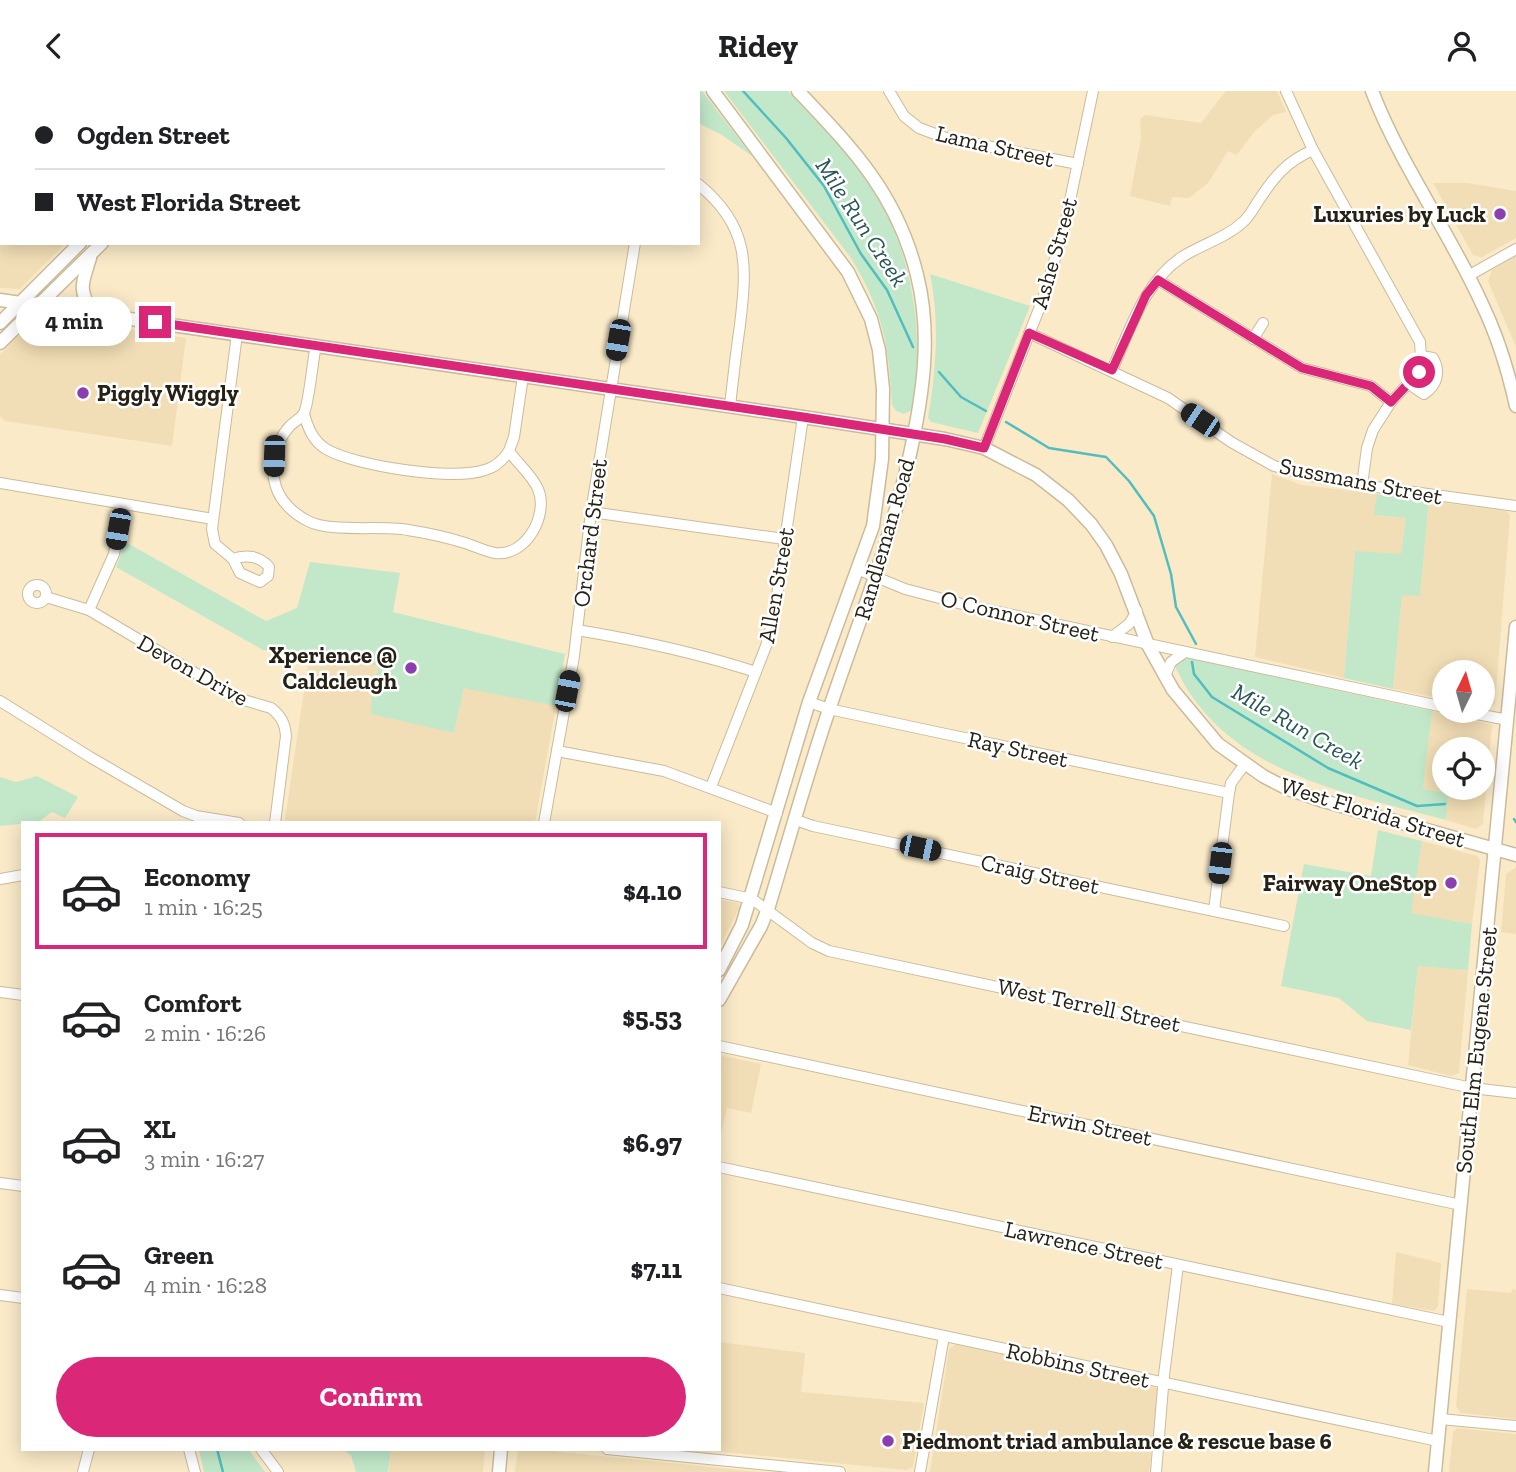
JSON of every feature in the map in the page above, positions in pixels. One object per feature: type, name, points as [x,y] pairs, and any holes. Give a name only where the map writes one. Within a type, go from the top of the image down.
[{"type":"main road","name":"Randleman Road","points":[[713,91],[848,272],[860,293],[871,319],[879,350],[883,389],[879,492],[873,526],[809,702],[752,899],[721,965]]},
{"type":"main road","name":"Randleman Road","points":[[721,996],[768,909],[829,709],[876,578],[900,498],[921,406],[926,345],[918,276],[909,249],[895,214],[871,173],[851,146],[798,91]]},
{"type":"main road","points":[[1372,91],[1397,148],[1481,302],[1502,353],[1516,406]]},
{"type":"main road","points":[[0,323],[78,245]]},
{"type":"main road","points":[[0,343],[100,245]]},
{"type":"main road","points":[[92,253],[81,287],[92,313]]},
{"type":"main road","name":"West Florida Street","points":[[0,300],[914,433],[984,448],[1036,475],[1074,506],[1106,545],[1136,611],[1148,645],[1173,690],[1218,744],[1245,764],[1288,789],[1516,855]]},
{"type":"main road","name":"South Elm Eugene Street","points":[[1435,1472],[1516,627]]},
{"type":"main road","points":[[499,1472],[501,1451]]},
{"type":"street","name":"Lama Street","points":[[889,91],[904,116],[919,128],[946,138],[1078,164]]},
{"type":"street","name":"Ashe Street","points":[[984,448],[1043,299],[1064,229],[1093,91]]},
{"type":"street","points":[[1286,91],[1313,150],[1420,342],[1419,372],[1391,402],[1373,430],[1367,448],[1362,485]]},
{"type":"street","points":[[1112,370],[1146,295],[1158,280],[1181,258],[1231,231],[1245,220],[1273,179],[1287,164],[1313,150]]},
{"type":"street","points":[[700,186],[726,211],[737,233],[743,255],[745,278],[730,406]]},
{"type":"street","name":"Orchard Street","points":[[544,821],[577,630],[591,512],[635,245]]},
{"type":"street","points":[[1468,276],[1516,249]]},
{"type":"street","points":[[1158,280],[1302,368],[1371,386],[1391,402]]},
{"type":"street","points":[[1253,339],[1263,323]]},
{"type":"street","name":"Sussmans Street","points":[[1029,333],[1168,398],[1231,442],[1274,466],[1362,485],[1516,506]]},
{"type":"street","points":[[233,559],[215,544],[212,529],[237,334]]},
{"type":"street","points":[[316,345],[304,414],[308,429],[326,449],[375,465],[464,474],[495,466],[509,451],[514,437],[523,376]]},
{"type":"street","points":[[1409,384],[1424,394],[1429,391],[1438,376],[1438,366],[1433,358],[1421,356]]},
{"type":"street","points":[[304,414],[289,427],[278,443],[273,474],[276,488],[292,512],[323,526],[406,530],[498,553],[512,549],[524,543],[534,532],[541,499],[537,487],[509,451]]},
{"type":"street","name":"Allen Street","points":[[711,787],[756,673],[774,617],[803,417]]},
{"type":"street","points":[[0,483],[213,519]]},
{"type":"street","points":[[89,610],[114,554],[122,504]]},
{"type":"street","points":[[591,512],[784,539]]},
{"type":"street","name":"O Connor Street","points":[[859,570],[905,589],[966,605],[1432,704]]},
{"type":"street","name":"Devon Drive","points":[[46,597],[89,610],[223,691],[250,704],[271,708],[280,716],[285,736],[275,821]]},
{"type":"street","points":[[1112,637],[1129,624],[1136,611]]},
{"type":"street","points":[[577,630],[708,656],[756,673]]},
{"type":"street","points":[[1165,675],[1171,662],[1185,653]]},
{"type":"street","points":[[0,701],[183,811],[227,821]]},
{"type":"street","name":"Ray Street","points":[[809,702],[829,709],[1229,793]]},
{"type":"street","points":[[1495,718],[1508,720]]},
{"type":"street","points":[[557,751],[664,771],[777,813]]},
{"type":"street","points":[[1214,910],[1231,783],[1245,764]]},
{"type":"street","name":"Craig Street","points":[[796,820],[813,826],[1284,926]]},
{"type":"street","points":[[0,879],[21,875]]},
{"type":"street","name":"West Terrell Street","points":[[721,892],[752,899],[812,943],[830,951],[1472,1088],[1516,1093]]},
{"type":"street","points":[[0,992],[21,995]]},
{"type":"street","name":"Erwin Street","points":[[721,1046],[1461,1205]]},
{"type":"street","name":"Lawrence Street","points":[[721,1167],[1449,1322]]},
{"type":"street","points":[[0,1183],[21,1186]]},
{"type":"street","points":[[1156,1472],[1178,1265]]},
{"type":"street","name":"Robbins Street","points":[[721,1288],[1438,1441]]},
{"type":"street","points":[[0,1295],[21,1298]]},
{"type":"street","points":[[920,1472],[944,1336]]},
{"type":"street","points":[[1440,1419],[1516,1426]]},
{"type":"street","points":[[83,1472],[88,1451]]},
{"type":"street","points":[[190,1451],[195,1472]]},
{"type":"street","points":[[262,1451],[278,1472]]},
{"type":"street","points":[[627,1451],[839,1472]]},
{"type":"shaded area","points":[[1226,91],[1277,91],[1286,112],[1273,115],[1254,132],[1237,155],[1228,151],[1208,183],[1189,198],[1172,197],[1170,206],[1130,196],[1141,138],[1140,119],[1145,115],[1201,123]]},
{"type":"shaded area","points":[[1433,183],[1468,183],[1516,191],[1516,238],[1482,257],[1473,255]]},
{"type":"shaded area","points":[[0,245],[64,245],[20,289],[0,288]]},
{"type":"shaded area","points":[[1516,256],[1516,347],[1488,281],[1492,270]]},
{"type":"shaded area","points":[[37,318],[186,338],[172,446],[5,421],[0,416],[0,354]]},
{"type":"shaded area","points":[[1272,474],[1302,485],[1377,494],[1375,515],[1406,518],[1401,555],[1355,552],[1344,678],[1255,657]]},
{"type":"shaded area","points":[[1429,501],[1506,511],[1510,515],[1495,704],[1495,660],[1432,660],[1432,697],[1393,689],[1402,594],[1420,595]]},
{"type":"shaded area","points":[[309,657],[379,666],[372,690],[454,733],[464,687],[556,706],[535,821],[285,820]]},
{"type":"shaded area","points":[[1432,711],[1432,723],[1492,725],[1491,737],[1432,737],[1432,790],[1423,789]]},
{"type":"shaded area","points":[[1448,800],[1485,800],[1483,824],[1476,829],[1446,820]]},
{"type":"shaded area","points":[[1422,841],[1477,856],[1480,860],[1472,924],[1410,913]]},
{"type":"shaded area","points":[[1516,867],[1516,934],[1501,932],[1506,874]]},
{"type":"shaded area","points":[[721,900],[738,903],[740,906],[721,945]]},
{"type":"shaded area","points":[[1418,965],[1468,970],[1459,1073],[1451,1076],[1408,1065]]},
{"type":"shaded area","points":[[721,1055],[761,1064],[751,1113],[727,1108],[721,1134]]},
{"type":"shaded area","points":[[1396,1252],[1441,1263],[1438,1306],[1434,1311],[1392,1304]]},
{"type":"shaded area","points":[[1467,1289],[1511,1293],[1512,1289],[1516,1290],[1516,1419],[1461,1413],[1456,1406]]},
{"type":"shaded area","points":[[721,1342],[805,1353],[801,1392],[924,1403],[913,1467],[906,1470],[713,1451],[721,1451]]},
{"type":"shaded area","points":[[956,1344],[1157,1388],[1149,1472],[930,1472],[949,1349]]},
{"type":"shaded area","points":[[1457,1428],[1516,1434],[1516,1472],[1449,1472],[1453,1432]]},
{"type":"shaded area","points":[[391,1451],[485,1451],[483,1472],[389,1472]]},
{"type":"shaded area","points":[[518,1451],[552,1451],[759,1472],[515,1472]]},
{"type":"green space","points":[[700,91],[752,156],[722,135],[700,124]]},
{"type":"green space","points":[[724,91],[788,91],[849,156],[875,193],[902,251],[910,282],[917,346],[912,410],[904,414],[896,411],[892,405],[889,364],[882,329],[870,295],[851,258]]},
{"type":"green space","points":[[930,274],[1030,306],[978,433],[931,422],[928,418],[936,346]]},
{"type":"green space","points":[[1377,494],[1429,501],[1420,596],[1402,595],[1393,689],[1344,678],[1355,551],[1401,554],[1406,518],[1374,515]]},
{"type":"green space","points":[[122,540],[266,621],[297,608],[310,562],[400,573],[393,612],[565,654],[556,706],[464,688],[454,733],[371,714],[372,690],[379,666],[263,650],[116,567]]},
{"type":"green space","points":[[1189,658],[1432,711],[1423,789],[1432,790],[1432,800],[1448,800],[1446,820],[1329,788],[1255,755],[1224,731],[1196,702],[1175,666],[1183,659]]},
{"type":"green space","points":[[37,776],[78,797],[65,818],[52,812],[39,821],[21,821],[21,824],[0,826],[0,777],[16,782]]},
{"type":"green space","points":[[1378,830],[1422,841],[1411,913],[1472,924],[1468,970],[1418,966],[1411,1030],[1367,1021],[1339,998],[1281,986],[1304,864],[1371,876]]},
{"type":"green space","points":[[199,1451],[249,1451],[265,1472],[204,1472]]},
{"type":"green space","points":[[344,1451],[391,1451],[388,1472],[356,1472],[351,1455]]},
{"type":"waterway","name":"Mile Run Creek","points":[[743,91],[786,138],[824,186],[861,254],[887,290],[913,347]]},
{"type":"waterway","name":"Mile Run Creek","points":[[939,372],[961,397],[986,411]]},
{"type":"waterway","name":"Mile Run Creek","points":[[1006,422],[1049,448],[1106,457],[1129,481],[1154,516],[1171,574],[1176,607],[1196,644]]},
{"type":"waterway","name":"Mile Run Creek","points":[[1192,662],[1194,674],[1212,697],[1328,768],[1417,806],[1445,804]]},
{"type":"waterway","points":[[218,1451],[223,1472]]},
{"type":"place","name":"Luxuries by Luck","points":[[1500,214]]},
{"type":"place","name":"Piggly Wiggly","points":[[83,393]]},
{"type":"place","name":"Xperience @ Caldcleugh","points":[[411,668]]},
{"type":"place","name":"Fairway OneStop","points":[[1451,883]]},
{"type":"place","name":"Piedmont triad ambulance & rescue base 6","points":[[888,1441]]},
{"type":"route","points":[[155,322],[914,433],[984,448],[1029,333],[1112,370],[1146,295],[1158,280],[1302,368],[1371,386],[1391,402],[1419,372]]}]
